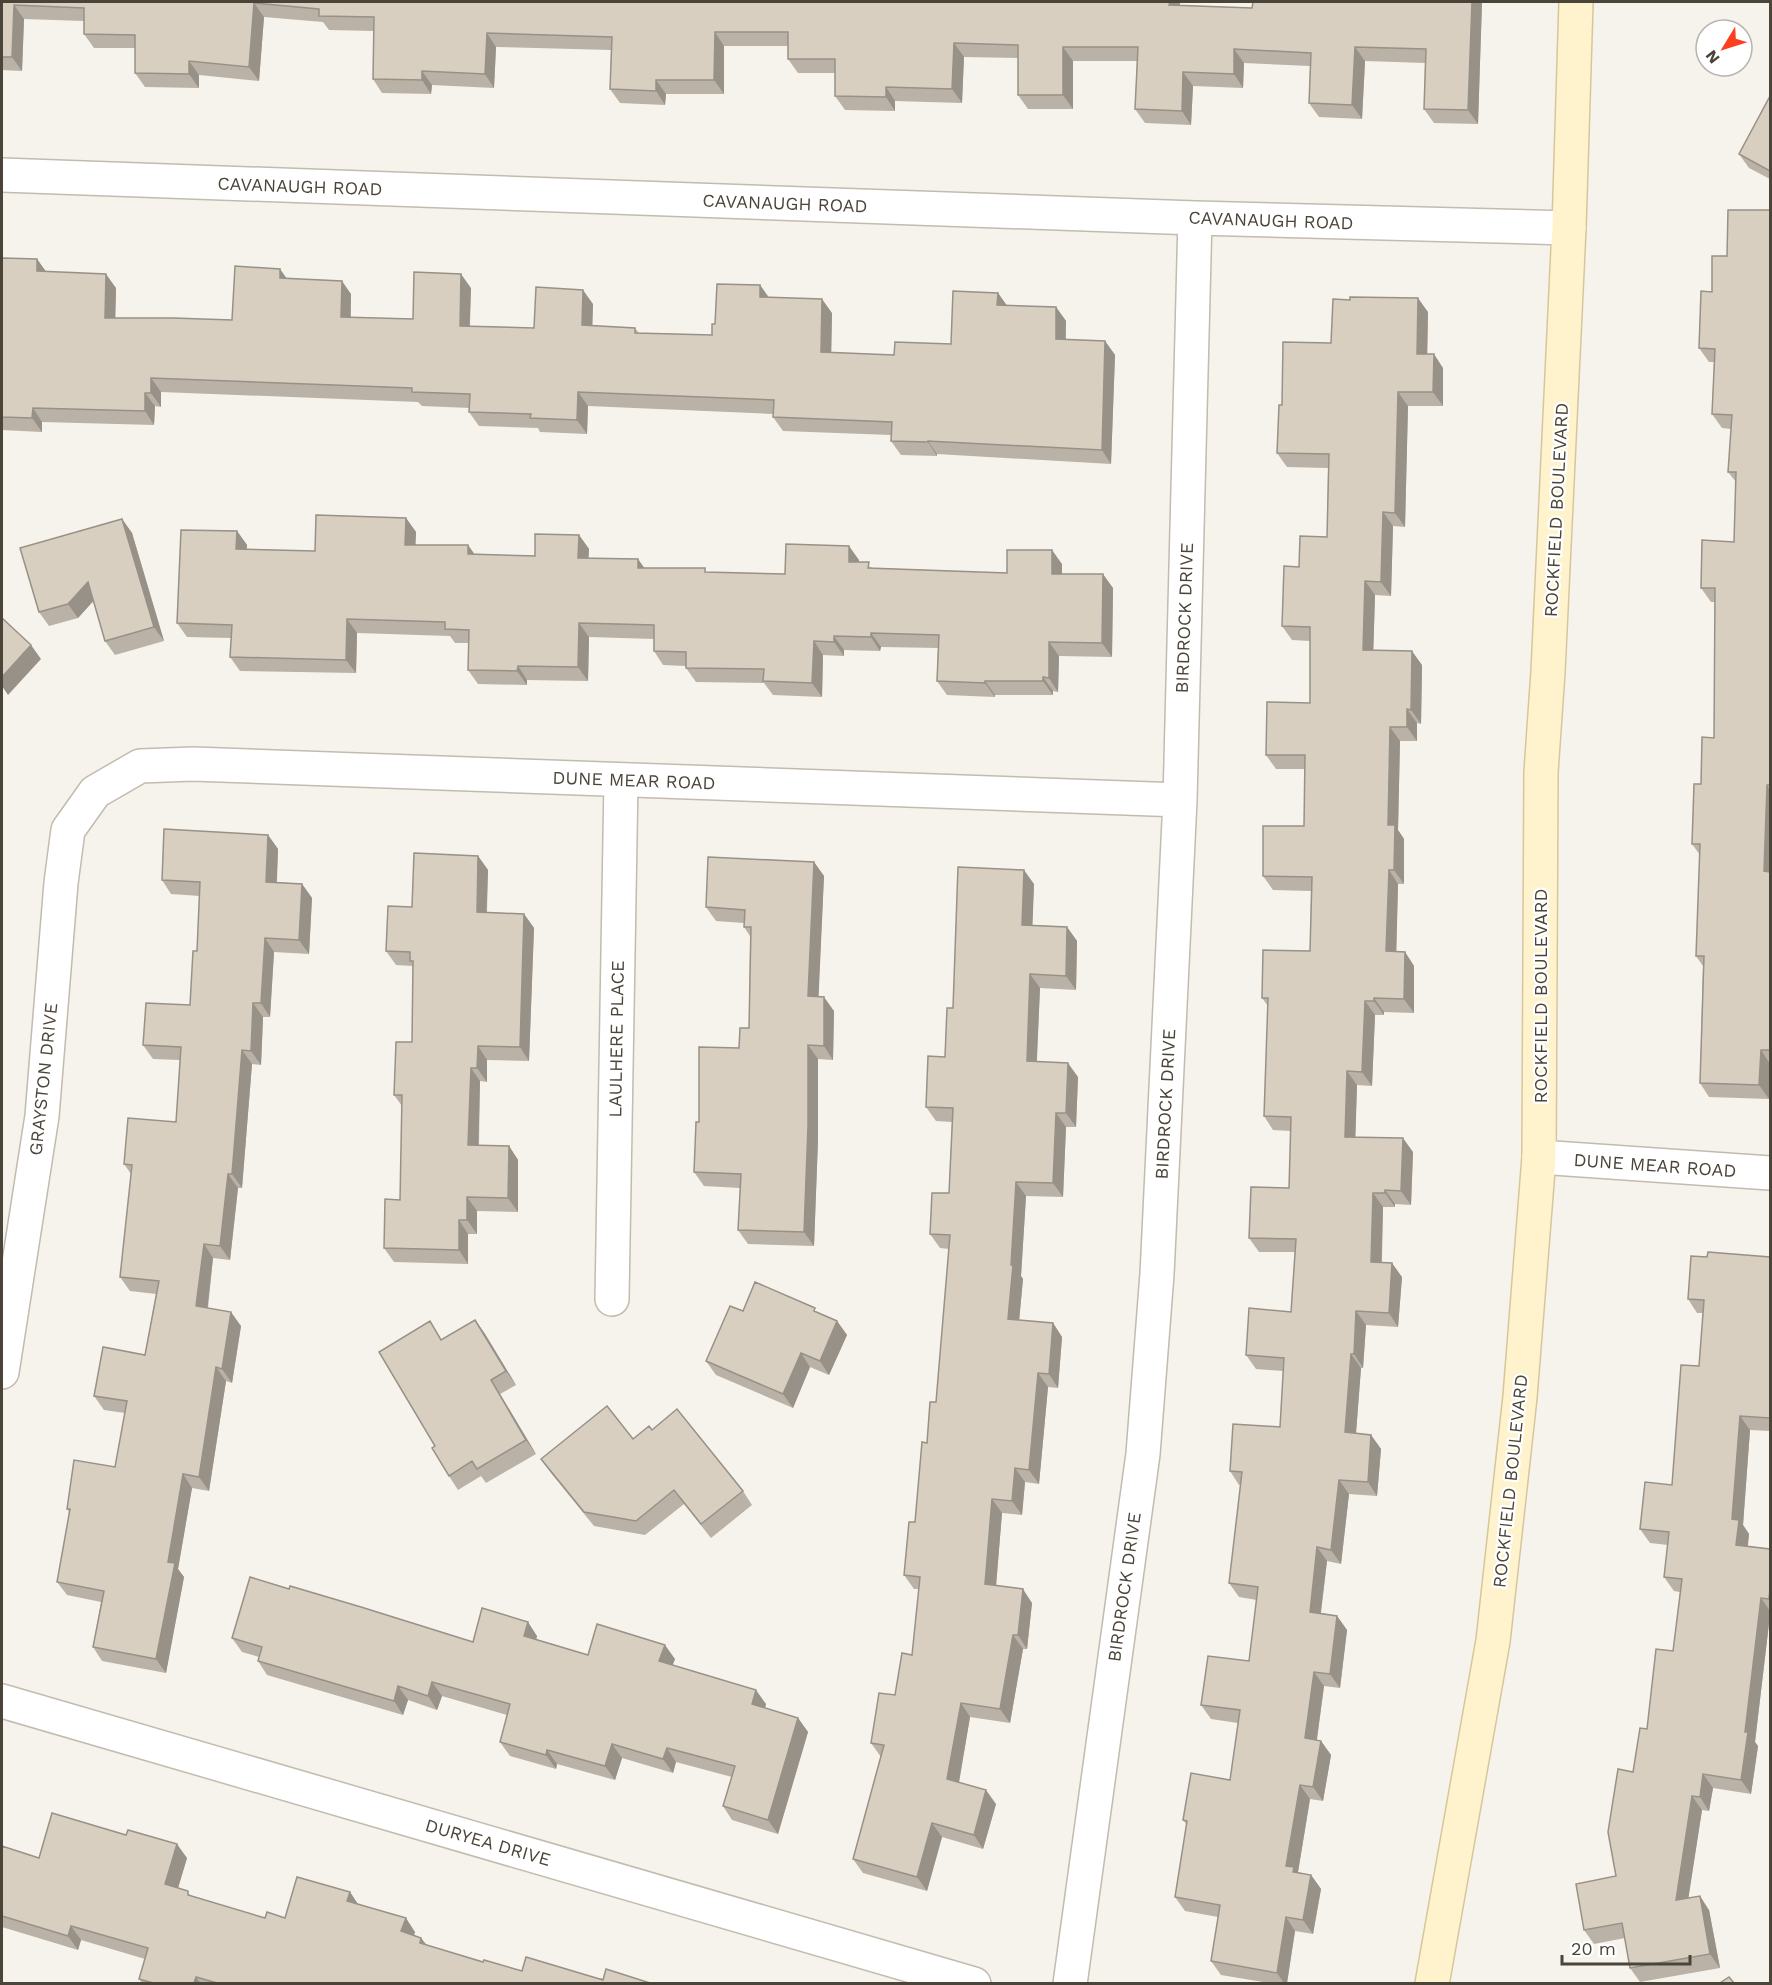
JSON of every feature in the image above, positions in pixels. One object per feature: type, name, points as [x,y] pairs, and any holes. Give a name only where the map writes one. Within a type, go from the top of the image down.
[{"type":"main road","name":"ROCKFIELD BOULEVARD","points":[[1432,1983],[1493,1641],[1520,1397],[1539,1157],[1541,772],[1549,661],[1569,228],[1576,2]]},
{"type":"street","name":"CAVANAUGH ROAD","points":[[2,175],[1195,218],[1569,228]]},
{"type":"street","name":"BIRDROCK DRIVE","points":[[1070,1983],[1143,1454],[1157,1275],[1180,800],[1195,218]]},
{"type":"street","name":"DUNE MEAR ROAD","points":[[95,792],[140,766],[182,765],[1180,800]]},
{"type":"street","name":"LAULHERE PLACE","points":[[612,1299],[621,780]]},
{"type":"street","name":"GRAYSTON DRIVE","points":[[2,1372],[42,1116],[61,883],[68,830],[95,792]]},
{"type":"street","name":"DUNE MEAR ROAD","points":[[1539,1157],[1770,1173]]},
{"type":"street","name":"DURYEA DRIVE","points":[[2,1701],[974,1983]]},
{"type":"building","points":[[2,2],[1170,2],[1169,5],[1252,8],[1253,2],[1472,2],[1468,110],[1424,109],[1426,49],[1355,47],[1352,105],[1309,103],[1311,53],[1234,49],[1234,74],[1183,72],[1182,111],[1135,109],[1138,47],[1063,47],[1063,95],[1018,95],[1018,45],[954,43],[952,89],[886,87],[886,97],[835,96],[835,59],[788,59],[788,32],[715,32],[714,80],[656,80],[656,91],[610,89],[612,37],[487,33],[485,74],[422,71],[422,80],[373,79],[374,17],[319,16],[319,9],[254,3],[249,67],[189,61],[189,74],[135,73],[135,35],[84,34],[84,8],[14,5],[12,57],[2,57]]},
{"type":"building","points":[[1770,96],[1770,171],[1739,154]]},
{"type":"building","points":[[1728,210],[1770,210],[1770,785],[1767,785],[1764,871],[1770,872],[1770,1050],[1761,1050],[1759,1085],[1700,1083],[1704,956],[1696,956],[1700,844],[1692,844],[1694,784],[1701,784],[1702,737],[1714,738],[1715,588],[1701,588],[1702,540],[1734,542],[1736,472],[1728,472],[1732,415],[1712,414],[1715,349],[1699,348],[1701,291],[1712,292],[1712,256],[1727,256]]},
{"type":"building","points":[[2,258],[37,259],[37,271],[106,274],[105,318],[232,320],[235,266],[280,269],[280,278],[342,281],[341,317],[413,319],[414,272],[461,274],[460,326],[534,328],[536,287],[583,290],[582,325],[635,328],[635,333],[712,335],[712,324],[715,324],[717,284],[760,285],[760,297],[822,299],[821,352],[894,355],[895,342],[951,344],[953,291],[998,293],[997,305],[1056,307],[1056,339],[1105,341],[1102,450],[891,441],[892,422],[773,417],[774,400],[578,392],[577,420],[530,418],[531,414],[469,412],[470,394],[412,392],[412,388],[151,378],[151,393],[145,393],[145,411],[33,408],[32,418],[2,417]]},
{"type":"building","points":[[1350,297],[1418,298],[1417,354],[1434,354],[1433,392],[1398,392],[1395,513],[1383,512],[1381,582],[1365,581],[1363,650],[1412,651],[1411,710],[1407,709],[1407,727],[1390,727],[1388,825],[1395,825],[1394,870],[1389,870],[1386,951],[1405,952],[1404,999],[1374,998],[1374,1001],[1365,1001],[1362,1072],[1347,1071],[1345,1137],[1403,1138],[1401,1191],[1385,1190],[1385,1193],[1373,1193],[1371,1262],[1392,1263],[1389,1313],[1356,1311],[1354,1354],[1351,1354],[1345,1432],[1371,1435],[1368,1482],[1339,1480],[1331,1550],[1317,1547],[1310,1612],[1337,1616],[1330,1674],[1314,1672],[1305,1738],[1321,1741],[1313,1787],[1300,1785],[1286,1866],[1294,1867],[1293,1872],[1311,1875],[1303,1920],[1286,1917],[1277,1973],[1211,1961],[1220,1905],[1175,1897],[1187,1821],[1183,1820],[1191,1773],[1230,1780],[1240,1710],[1201,1705],[1208,1656],[1249,1661],[1258,1587],[1229,1583],[1242,1472],[1230,1471],[1233,1424],[1280,1427],[1284,1358],[1246,1355],[1249,1308],[1291,1312],[1296,1239],[1249,1238],[1251,1187],[1289,1188],[1291,1117],[1264,1116],[1268,998],[1262,998],[1263,950],[1310,951],[1312,877],[1263,876],[1263,826],[1304,826],[1305,755],[1266,755],[1267,702],[1310,703],[1310,627],[1282,626],[1284,566],[1299,567],[1300,536],[1327,537],[1329,454],[1277,453],[1279,405],[1282,405],[1283,342],[1331,343],[1333,299],[1350,300]]},
{"type":"building","points":[[316,515],[406,518],[405,545],[468,545],[468,554],[535,556],[535,534],[579,535],[578,558],[638,559],[638,568],[705,568],[705,572],[785,574],[786,544],[849,546],[849,562],[869,562],[868,568],[1007,573],[1007,550],[1052,550],[1052,574],[1103,574],[1102,643],[1049,642],[1049,678],[1043,677],[1043,681],[985,681],[985,683],[937,681],[939,635],[871,633],[871,637],[834,636],[834,642],[814,641],[812,683],[763,681],[764,669],[686,668],[686,652],[654,651],[654,625],[579,623],[578,667],[518,666],[517,671],[468,670],[469,630],[445,629],[445,622],[347,619],[346,660],[230,657],[232,625],[177,623],[181,530],[237,531],[236,549],[315,551]]},
{"type":"building","points":[[122,519],[154,627],[105,641],[88,582],[68,604],[39,612],[20,548]]},
{"type":"building","points":[[2,618],[31,645],[2,677]]},
{"type":"building","points":[[164,829],[268,835],[266,882],[302,884],[299,940],[265,938],[261,1003],[253,1003],[251,1051],[242,1050],[232,1174],[228,1174],[220,1246],[204,1244],[196,1306],[231,1312],[222,1369],[216,1367],[199,1477],[183,1474],[168,1562],[175,1563],[156,1659],[93,1647],[104,1591],[57,1582],[70,1509],[67,1509],[74,1460],[115,1467],[127,1401],[94,1396],[103,1347],[145,1355],[159,1281],[120,1277],[132,1165],[124,1164],[128,1118],[176,1122],[181,1047],[143,1045],[146,1003],[190,1005],[193,951],[197,951],[200,882],[162,880]]},
{"type":"building","points":[[414,853],[478,856],[477,912],[524,914],[520,1047],[478,1046],[477,1068],[471,1068],[468,1145],[509,1146],[508,1198],[467,1197],[467,1220],[459,1220],[459,1250],[384,1248],[385,1199],[400,1200],[402,1095],[394,1095],[396,1042],[412,1042],[413,961],[410,961],[410,952],[386,951],[388,906],[412,907]]},
{"type":"building","points":[[708,857],[814,862],[808,996],[824,997],[824,1046],[808,1045],[804,1232],[738,1230],[741,1174],[694,1172],[696,1122],[699,1122],[699,1047],[739,1048],[740,1028],[749,1028],[751,927],[744,927],[745,910],[706,907]]},
{"type":"building","points":[[958,867],[1024,870],[1022,925],[1067,927],[1066,976],[1030,974],[1027,1061],[1068,1063],[1066,1113],[1056,1113],[1053,1183],[1016,1182],[1011,1265],[1013,1265],[1008,1319],[1053,1323],[1049,1374],[1038,1373],[1029,1470],[1015,1468],[1012,1501],[992,1499],[985,1584],[1023,1589],[1018,1635],[1013,1635],[1000,1709],[961,1703],[947,1779],[986,1790],[974,1835],[932,1823],[917,1877],[853,1859],[884,1745],[871,1743],[879,1693],[895,1695],[902,1653],[912,1655],[920,1577],[904,1575],[909,1522],[915,1522],[922,1442],[927,1443],[930,1402],[936,1402],[950,1235],[930,1234],[932,1193],[949,1193],[953,1108],[926,1107],[928,1056],[945,1057],[947,1008],[953,1008]]},
{"type":"building","points":[[1708,1252],[1770,1257],[1770,1418],[1740,1416],[1732,1519],[1739,1520],[1736,1545],[1770,1549],[1769,1599],[1761,1598],[1741,1780],[1703,1774],[1700,1797],[1692,1796],[1676,1900],[1700,1896],[1710,1954],[1630,1968],[1622,1923],[1584,1930],[1576,1884],[1616,1876],[1608,1832],[1618,1769],[1633,1772],[1640,1728],[1647,1729],[1656,1649],[1673,1651],[1682,1579],[1664,1577],[1669,1532],[1640,1529],[1645,1482],[1672,1485],[1681,1365],[1699,1366],[1704,1300],[1688,1299],[1691,1256],[1707,1257]]},
{"type":"building","points":[[755,1282],[815,1308],[814,1311],[837,1321],[820,1361],[801,1353],[783,1394],[706,1361],[730,1306],[743,1311]]},
{"type":"building","points":[[475,1320],[506,1371],[491,1380],[526,1440],[477,1469],[472,1461],[449,1476],[432,1448],[435,1446],[379,1352],[430,1321],[441,1340]]},
{"type":"building","points":[[607,1406],[633,1439],[649,1426],[652,1430],[677,1409],[743,1491],[701,1524],[674,1490],[636,1521],[584,1512],[541,1459]]},
{"type":"building","points":[[250,1577],[289,1589],[290,1586],[473,1642],[482,1608],[528,1622],[524,1636],[588,1655],[597,1624],[665,1645],[659,1661],[756,1690],[752,1704],[798,1718],[768,1820],[723,1806],[735,1766],[667,1748],[663,1759],[612,1744],[605,1766],[547,1750],[546,1755],[500,1742],[510,1704],[432,1682],[428,1696],[398,1686],[394,1701],[258,1661],[262,1647],[232,1638]]},
{"type":"building","points":[[52,1813],[126,1835],[128,1830],[177,1844],[165,1884],[188,1891],[188,1895],[265,1918],[267,1912],[285,1918],[297,1877],[350,1892],[347,1901],[406,1918],[401,1931],[421,1938],[420,1943],[483,1962],[484,1960],[522,1971],[526,1957],[603,1980],[606,1969],[650,1983],[217,1983],[196,1977],[194,1983],[153,1983],[139,1979],[148,1948],[71,1926],[68,1936],[2,1916],[2,1846],[39,1858]]},
{"type":"building","points":[[1729,1977],[1734,1983],[1720,1983]]}]
